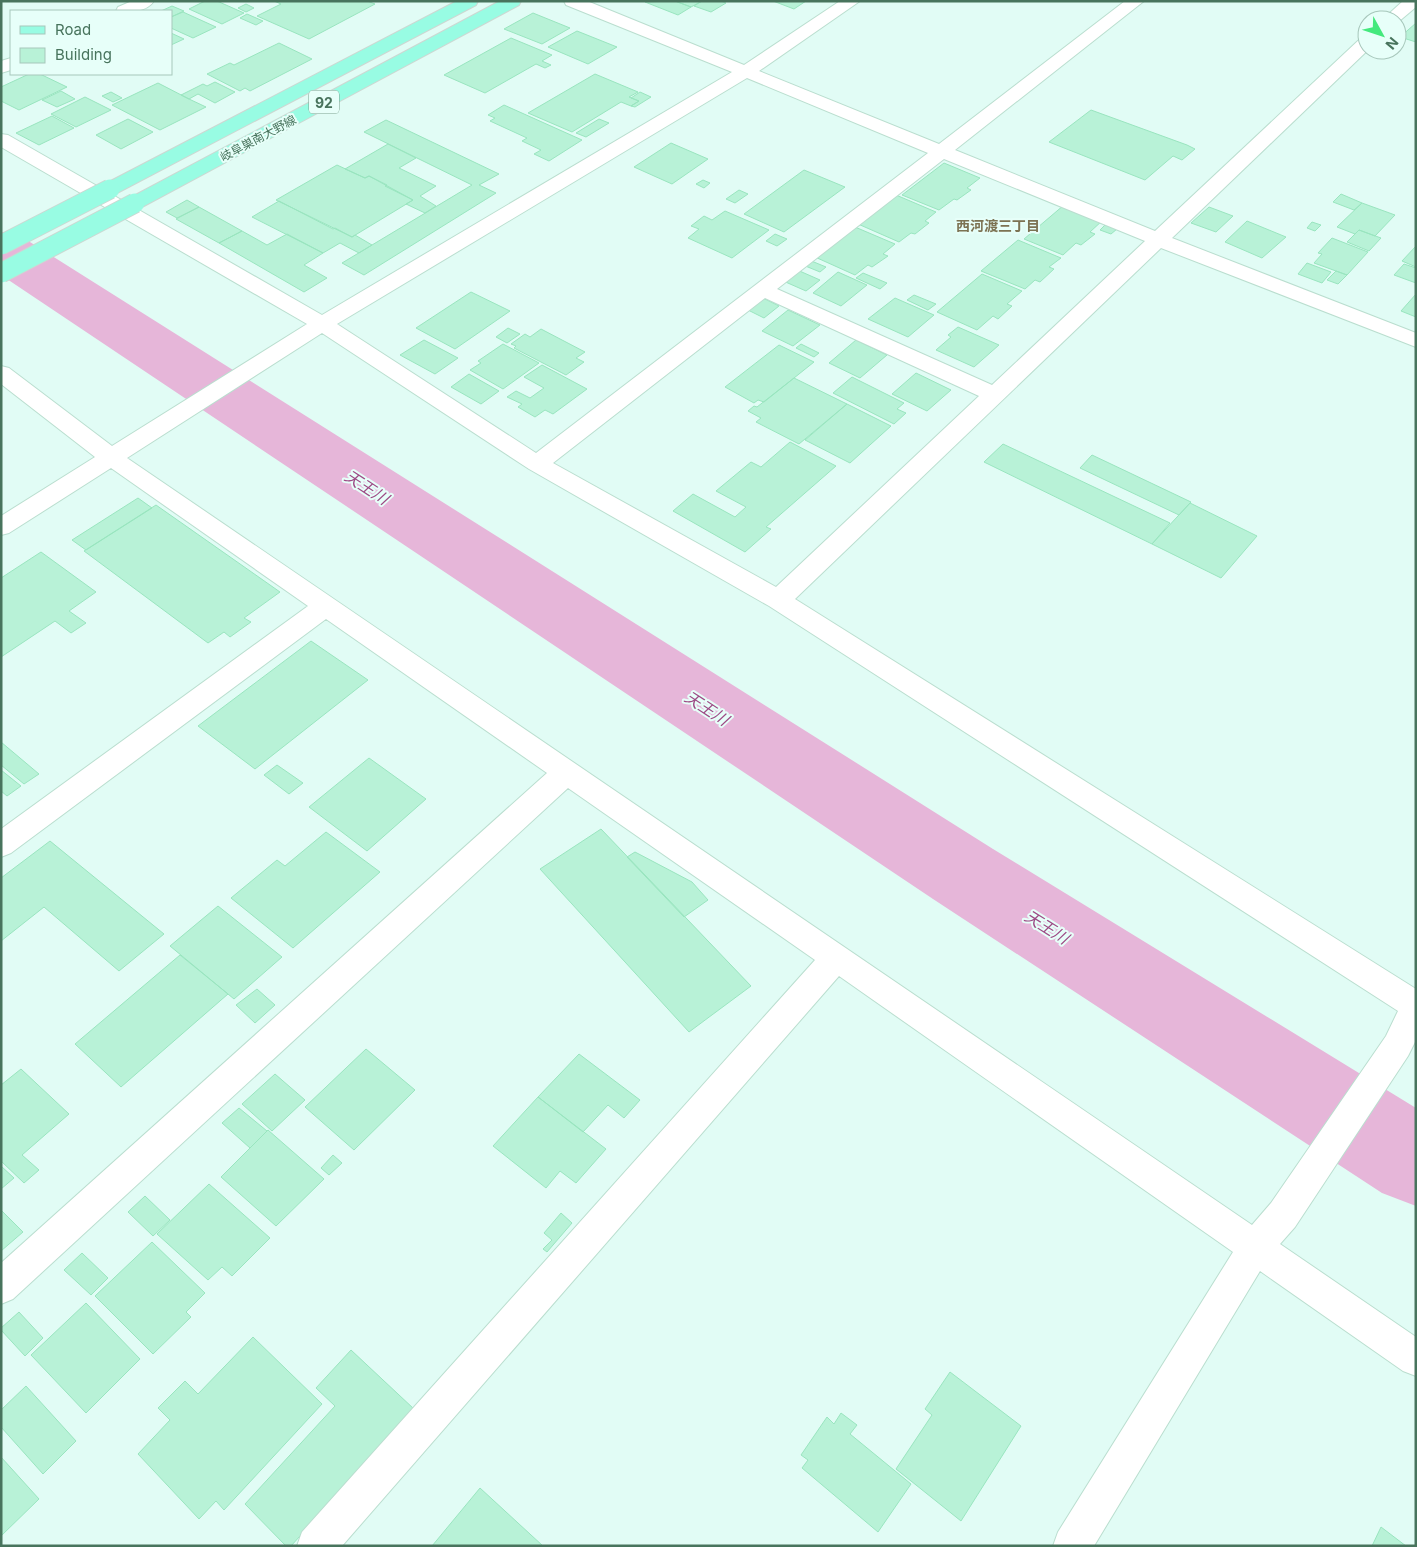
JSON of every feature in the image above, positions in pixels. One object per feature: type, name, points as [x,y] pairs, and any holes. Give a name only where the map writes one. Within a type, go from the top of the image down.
[{"type":"main road","name":"岐阜巣南大野線","points":[[1,245],[470,1]]},
{"type":"main road","name":"岐阜巣南大野線","points":[[1,273],[513,1]]},
{"type":"street","points":[[126,10],[146,1]]},
{"type":"street","points":[[572,1],[1159,240],[1416,341]]},
{"type":"street","points":[[1,527],[322,324],[747,71],[852,1]]},
{"type":"street","points":[[537,464],[1136,1]]},
{"type":"street","points":[[1402,10],[1413,1]]},
{"type":"street","points":[[778,600],[1357,52]]},
{"type":"street","points":[[1,139],[322,324],[537,464],[778,600],[1416,1007],[1397,1046],[1283,1215],[1256,1246],[1072,1546]]},
{"type":"street","points":[[763,290],[996,395]]},
{"type":"street","points":[[1,373],[112,458],[1416,1358]]},
{"type":"street","points":[[1,845],[327,605]]},
{"type":"street","points":[[1,1287],[568,771]]},
{"type":"street","points":[[316,1546],[837,957]]},
{"type":"building","points":[[205,1],[217,1],[244,13],[222,24],[189,9]]},
{"type":"building","points":[[274,1],[367,1],[375,4],[309,39],[257,16],[281,4]]},
{"type":"building","points":[[675,1],[691,7],[678,15],[645,2]]},
{"type":"building","points":[[675,1],[702,1],[691,7]]},
{"type":"building","points":[[702,1],[721,1],[726,3],[711,12],[694,6]]},
{"type":"building","points":[[773,1],[806,1],[794,9]]},
{"type":"building","points":[[246,4],[254,8],[246,12],[238,8]]},
{"type":"building","points":[[172,6],[184,11],[172,17],[172,10],[163,10]]},
{"type":"building","points":[[183,12],[216,27],[193,38],[172,28],[172,17]]},
{"type":"building","points":[[533,13],[570,28],[542,44],[504,29]]},
{"type":"building","points":[[247,14],[263,21],[256,25],[240,18]]},
{"type":"building","points":[[1416,23],[1416,42],[1407,39],[1407,31]]},
{"type":"building","points":[[577,31],[617,47],[588,64],[548,47]]},
{"type":"building","points":[[172,33],[184,39],[172,45]]},
{"type":"building","points":[[511,38],[552,55],[542,61],[551,65],[545,68],[536,64],[485,93],[444,75]]},
{"type":"building","points":[[279,43],[312,59],[250,91],[245,88],[240,91],[207,74],[230,63],[234,65]]},
{"type":"building","points":[[595,74],[638,92],[629,97],[639,101],[631,106],[621,102],[572,132],[528,113]]},
{"type":"building","points":[[27,75],[42,75],[67,87],[19,110],[1,101],[1,87]]},
{"type":"building","points":[[215,82],[235,92],[215,103],[198,94],[189,99],[181,95],[203,84],[207,86]]},
{"type":"building","points":[[158,83],[206,107],[160,130],[112,105]]},
{"type":"building","points":[[61,91],[75,99],[57,107],[42,100]]},
{"type":"building","points":[[111,92],[122,98],[113,102],[102,96]]},
{"type":"building","points":[[640,92],[651,97],[635,107],[631,106],[639,101],[631,98]]},
{"type":"building","points":[[85,97],[111,110],[76,127],[51,114]]},
{"type":"building","points":[[504,105],[582,140],[549,161],[534,154],[541,150],[522,141],[527,138],[490,121],[495,118],[488,115]]},
{"type":"building","points":[[1091,110],[1195,149],[1182,160],[1173,156],[1145,180],[1049,142]]},
{"type":"building","points":[[52,116],[74,128],[39,145],[16,133]]},
{"type":"building","points":[[128,119],[153,132],[121,149],[96,135]]},
{"type":"building","points":[[599,119],[609,123],[586,137],[576,133]]},
{"type":"building","points":[[386,120],[499,174],[479,185],[496,193],[364,275],[342,263],[472,185],[364,132]]},
{"type":"building","points":[[671,143],[708,159],[672,184],[634,167]]},
{"type":"building","points":[[388,144],[416,158],[399,168],[436,186],[420,196],[436,206],[425,213],[406,204],[413,200],[385,186],[387,185],[369,176],[365,178],[345,169]]},
{"type":"building","points":[[944,163],[980,178],[967,188],[971,190],[939,210],[902,195]]},
{"type":"building","points":[[337,165],[365,178],[369,176],[413,200],[352,237],[276,200]]},
{"type":"building","points":[[804,170],[845,187],[784,232],[744,214]]},
{"type":"building","points":[[703,180],[710,183],[704,188],[696,184]]},
{"type":"building","points":[[739,190],[748,194],[735,203],[726,199]]},
{"type":"building","points":[[1341,194],[1362,203],[1354,210],[1333,202]]},
{"type":"building","points":[[896,195],[936,212],[925,221],[929,223],[915,234],[911,233],[899,242],[858,224]]},
{"type":"building","points":[[187,200],[199,207],[177,218],[166,212]]},
{"type":"building","points":[[279,201],[333,229],[335,228],[352,237],[355,235],[372,245],[359,253],[340,243],[323,253],[252,217]]},
{"type":"building","points":[[1362,203],[1395,215],[1375,236],[1359,230],[1355,234],[1337,227]]},
{"type":"building","points":[[1064,205],[1103,220],[1090,232],[1095,234],[1081,245],[1076,243],[1063,255],[1024,239]]},
{"type":"building","points":[[199,207],[242,231],[219,243],[176,219]]},
{"type":"building","points":[[1209,207],[1233,216],[1216,232],[1191,223]]},
{"type":"building","points":[[725,211],[769,230],[732,258],[688,238],[699,229],[691,226],[704,216],[712,220]]},
{"type":"building","points":[[1247,221],[1286,237],[1262,258],[1225,242]]},
{"type":"building","points":[[1312,222],[1321,225],[1315,231],[1307,228]]},
{"type":"building","points":[[1105,225],[1117,229],[1111,234],[1100,230]]},
{"type":"building","points":[[855,227],[895,244],[883,254],[888,256],[872,267],[868,265],[855,275],[815,257]]},
{"type":"building","points":[[1359,230],[1381,238],[1369,251],[1347,242]]},
{"type":"building","points":[[242,231],[267,245],[287,234],[323,253],[304,265],[327,278],[304,292],[219,243]]},
{"type":"building","points":[[775,234],[787,239],[777,246],[766,241]]},
{"type":"building","points":[[1332,238],[1368,252],[1347,275],[1314,263],[1322,254],[1318,253]]},
{"type":"building","points":[[1018,240],[1061,258],[1049,267],[1054,269],[1040,282],[1035,280],[1025,289],[981,271]]},
{"type":"building","points":[[1416,246],[1416,267],[1402,261]]},
{"type":"building","points":[[809,260],[826,267],[820,272],[803,265]]},
{"type":"building","points":[[1307,263],[1331,272],[1322,283],[1298,274]]},
{"type":"building","points":[[1404,264],[1416,268],[1416,283],[1394,275]]},
{"type":"building","points":[[795,269],[820,280],[806,291],[781,280]]},
{"type":"building","points":[[1336,271],[1347,275],[1338,284],[1327,280]]},
{"type":"building","points":[[838,272],[867,285],[841,306],[813,293]]},
{"type":"building","points":[[863,273],[887,283],[880,289],[856,278]]},
{"type":"building","points":[[982,274],[1022,291],[1007,304],[1012,306],[998,319],[993,316],[977,330],[937,312]]},
{"type":"building","points":[[471,292],[510,311],[455,349],[416,328]]},
{"type":"building","points":[[1416,294],[1416,317],[1401,311]]},
{"type":"building","points":[[914,295],[936,304],[928,310],[907,300]]},
{"type":"building","points":[[759,296],[779,306],[764,318],[744,308]]},
{"type":"building","points":[[895,298],[934,315],[908,337],[868,319]]},
{"type":"building","points":[[788,310],[820,325],[793,346],[762,331]]},
{"type":"building","points":[[958,327],[999,345],[974,367],[936,350],[951,337],[948,335]]},
{"type":"building","points":[[508,328],[520,334],[507,343],[496,337]]},
{"type":"building","points":[[541,329],[585,352],[576,358],[584,362],[566,375],[514,348],[516,346],[511,344],[525,334],[530,337]]},
{"type":"building","points":[[424,340],[458,358],[435,374],[400,355]]},
{"type":"building","points":[[856,340],[887,355],[860,378],[829,363]]},
{"type":"building","points":[[503,344],[539,363],[503,389],[470,370],[481,363],[478,361]]},
{"type":"building","points":[[801,344],[819,353],[814,357],[796,348]]},
{"type":"building","points":[[779,345],[814,362],[764,402],[758,400],[754,403],[725,387]]},
{"type":"building","points":[[542,365],[587,389],[553,414],[545,410],[535,417],[518,407],[522,404],[507,397],[516,391],[530,398],[544,388],[524,377]]},
{"type":"building","points":[[916,373],[951,390],[927,411],[892,394]]},
{"type":"building","points":[[469,374],[499,391],[481,404],[451,387]]},
{"type":"building","points":[[852,377],[904,403],[897,409],[906,413],[894,424],[833,393]]},
{"type":"building","points":[[794,378],[847,404],[799,444],[756,422],[761,418],[748,411],[754,406],[757,407]]},
{"type":"building","points":[[847,404],[891,426],[850,463],[805,440]]},
{"type":"building","points":[[790,442],[836,466],[766,527],[771,529],[745,552],[673,511],[693,494],[735,517],[746,507],[716,491],[751,462],[761,467]]},
{"type":"building","points":[[1003,444],[1170,523],[1152,544],[984,462]]},
{"type":"building","points":[[1092,455],[1191,502],[1179,515],[1080,468]]},
{"type":"building","points":[[138,498],[152,508],[86,550],[72,540]]},
{"type":"building","points":[[1190,503],[1257,536],[1221,578],[1152,544]]},
{"type":"building","points":[[156,505],[280,592],[244,618],[251,622],[230,637],[224,632],[208,643],[84,551]]},
{"type":"building","points":[[41,552],[96,592],[69,611],[86,623],[71,633],[55,621],[1,657],[1,578]]},
{"type":"building","points":[[311,641],[368,680],[255,769],[198,726]]},
{"type":"building","points":[[1,742],[39,774],[24,784],[1,765]]},
{"type":"building","points":[[369,758],[426,799],[367,851],[309,807]]},
{"type":"building","points":[[277,765],[303,783],[289,794],[264,775]]},
{"type":"building","points":[[1,770],[21,786],[7,796],[1,791]]},
{"type":"building","points":[[601,829],[751,986],[689,1032],[540,869]]},
{"type":"building","points":[[326,832],[380,872],[293,948],[231,898],[277,860],[285,866]]},
{"type":"building","points":[[50,841],[164,934],[119,971],[44,907],[1,941],[1,878]]},
{"type":"building","points":[[635,852],[692,882],[708,900],[684,917],[627,857]]},
{"type":"building","points":[[218,906],[282,957],[234,999],[170,946]]},
{"type":"building","points":[[180,955],[228,994],[121,1087],[75,1044]]},
{"type":"building","points":[[257,989],[275,1005],[255,1023],[236,1005]]},
{"type":"building","points":[[366,1049],[415,1090],[354,1150],[305,1107]]},
{"type":"building","points":[[579,1054],[640,1100],[624,1118],[608,1105],[583,1132],[538,1097]]},
{"type":"building","points":[[21,1069],[69,1114],[22,1155],[39,1170],[24,1183],[1,1161],[1,1085]]},
{"type":"building","points":[[275,1074],[305,1100],[272,1131],[242,1104]]},
{"type":"building","points":[[538,1097],[606,1149],[576,1183],[560,1171],[546,1188],[493,1146]]},
{"type":"building","points":[[239,1108],[267,1131],[250,1148],[222,1123]]},
{"type":"building","points":[[268,1130],[324,1179],[276,1226],[221,1177]]},
{"type":"building","points":[[333,1155],[342,1163],[329,1175],[321,1168]]},
{"type":"building","points":[[1,1166],[14,1178],[1,1189]]},
{"type":"building","points":[[209,1184],[270,1238],[232,1276],[222,1267],[208,1280],[157,1234]]},
{"type":"building","points":[[145,1196],[170,1220],[153,1236],[128,1212]]},
{"type":"building","points":[[1,1210],[23,1232],[1,1251]]},
{"type":"building","points":[[561,1213],[572,1223],[547,1252],[543,1249],[552,1240],[544,1233]]},
{"type":"building","points":[[152,1242],[205,1293],[186,1312],[191,1317],[153,1354],[95,1296]]},
{"type":"building","points":[[82,1253],[108,1278],[91,1295],[64,1270]]},
{"type":"building","points":[[86,1303],[140,1359],[86,1413],[31,1355]]},
{"type":"building","points":[[19,1312],[43,1338],[25,1356],[1,1330]]},
{"type":"building","points":[[253,1337],[322,1404],[224,1510],[216,1501],[199,1519],[138,1454],[170,1420],[158,1408],[185,1381],[198,1394]]},
{"type":"building","points":[[351,1350],[414,1409],[291,1546],[286,1546],[245,1504],[335,1406],[316,1388]]},
{"type":"building","points":[[950,1372],[1021,1426],[961,1521],[896,1469],[932,1415],[925,1409]]},
{"type":"building","points":[[26,1386],[76,1441],[43,1474],[1,1427],[1,1410]]},
{"type":"building","points":[[841,1413],[857,1425],[850,1434],[911,1484],[878,1532],[802,1468],[808,1460],[801,1455],[827,1417],[834,1424]]},
{"type":"building","points":[[1,1457],[39,1499],[1,1536]]},
{"type":"building","points":[[480,1488],[543,1546],[432,1546]]},
{"type":"building","points":[[1381,1527],[1406,1546],[1372,1546]]},
{"type":"waterway","name":"天王川","points":[[1,249],[963,874],[1416,1161]]},
{"type":"district","name":"西河渡三丁目","points":[[998,225]]}]
